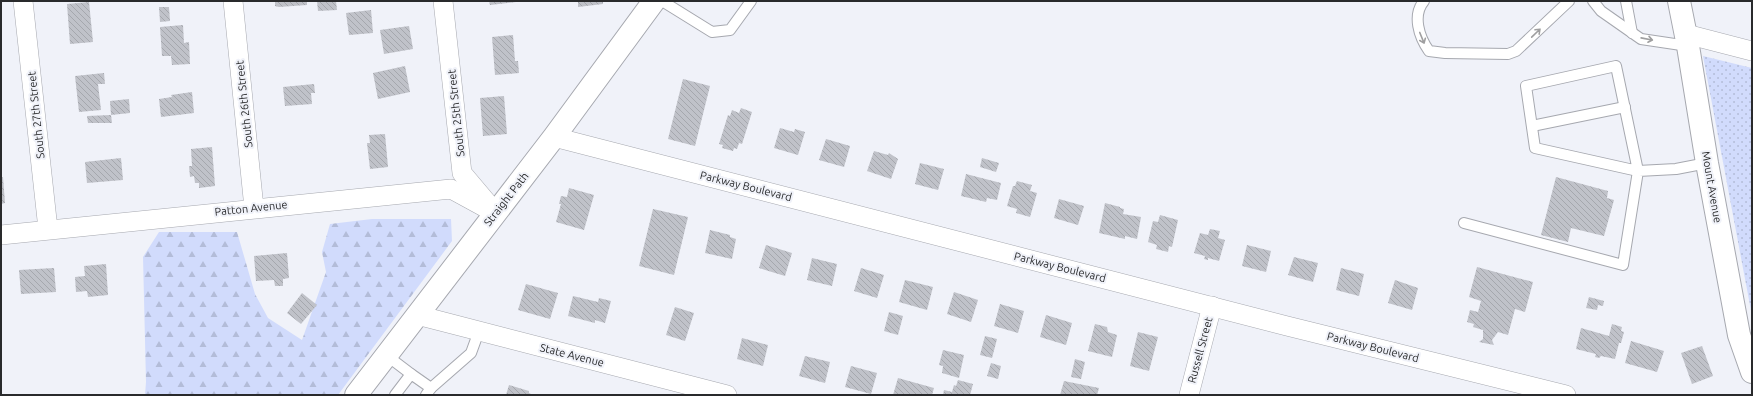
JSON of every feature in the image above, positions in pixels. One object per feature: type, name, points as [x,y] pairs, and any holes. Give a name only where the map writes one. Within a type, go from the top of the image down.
[{"type":"main road","name":"Mount Avenue","points":[[1679,1],[1687,40],[1707,163],[1740,335],[1752,372]]},
{"type":"main road","name":"Straight Path","points":[[356,395],[554,136],[646,6]]},
{"type":"street","name":"South 27th Street","points":[[23,1],[48,229]]},
{"type":"street","name":"South 26th Street","points":[[233,1],[254,208]]},
{"type":"street","name":"South 25th Street","points":[[443,1],[462,173],[495,213]]},
{"type":"street","points":[[1687,40],[1752,51]]},
{"type":"street","name":"Parkway Boulevard","points":[[554,136],[1212,306],[1566,395]]},
{"type":"street","name":"Patton Avenue","points":[[1,235],[451,189],[495,213]]},
{"type":"street","name":"Russell Street","points":[[1188,395],[1212,306]]},
{"type":"street","name":"State Avenue","points":[[417,314],[727,395]]},
{"type":"lane","points":[[662,1],[712,32],[730,30],[751,1]]},
{"type":"lane","points":[[1424,1],[1419,12],[1418,25],[1420,39],[1428,51],[1445,54],[1508,54],[1516,51],[1569,1]]},
{"type":"lane","points":[[1593,1],[1601,12],[1641,39],[1687,40]]},
{"type":"lane","points":[[1626,1],[1632,33]]},
{"type":"lane","points":[[1464,223],[1623,264],[1638,171],[1616,66],[1526,86],[1535,148],[1638,171],[1676,169],[1707,163]]},
{"type":"lane","points":[[1532,126],[1625,107]]},
{"type":"lane","points":[[386,355],[411,374],[429,392],[471,353],[479,331]]},
{"type":"lane","points":[[395,395],[411,374]]},
{"type":"green space","points":[[1703,56],[1752,68],[1752,316]]},
{"type":"green space","points":[[372,219],[451,219],[452,241],[338,395],[145,395],[143,257],[159,232],[237,232],[255,294],[268,318],[302,340],[326,272],[322,252],[330,224]]},
{"type":"building","points":[[275,1],[307,1],[307,5],[279,7],[275,6]]},
{"type":"building","points":[[317,1],[336,1],[337,10],[318,11]]},
{"type":"building","points":[[489,1],[516,1],[516,2],[490,5]]},
{"type":"building","points":[[578,1],[603,1],[603,4],[578,7]]},
{"type":"building","points":[[89,2],[93,42],[70,44],[67,4]]},
{"type":"building","points":[[159,7],[169,7],[170,21],[160,22]]},
{"type":"building","points":[[371,10],[373,33],[349,35],[346,13]]},
{"type":"building","points":[[183,25],[184,43],[189,42],[190,64],[172,65],[171,56],[162,56],[160,27]]},
{"type":"building","points":[[409,26],[413,49],[384,54],[380,30]]},
{"type":"building","points":[[513,35],[515,61],[518,61],[519,73],[495,75],[492,37]]},
{"type":"building","points":[[405,66],[410,92],[378,99],[373,73]]},
{"type":"building","points":[[104,73],[105,84],[98,84],[101,110],[79,112],[75,76]]},
{"type":"building","points":[[683,79],[710,86],[695,146],[668,139]]},
{"type":"building","points":[[314,84],[315,93],[311,93],[312,104],[285,106],[283,87]]},
{"type":"building","points":[[192,92],[194,113],[161,117],[159,99],[172,97],[171,95]]},
{"type":"building","points":[[504,96],[507,134],[483,136],[480,98]]},
{"type":"building","points":[[129,99],[130,113],[111,115],[110,101]]},
{"type":"building","points":[[741,108],[752,112],[742,144],[739,143],[737,149],[734,148],[733,151],[722,148],[723,145],[719,144],[728,115],[730,116],[732,110],[739,113]]},
{"type":"building","points":[[111,115],[112,123],[88,123],[87,116]]},
{"type":"building","points":[[780,128],[794,132],[795,129],[805,132],[798,155],[774,148]]},
{"type":"building","points":[[385,134],[388,167],[370,169],[367,143],[370,143],[369,135]]},
{"type":"building","points":[[826,139],[850,146],[844,167],[819,160]]},
{"type":"building","points":[[212,147],[215,186],[199,188],[199,183],[195,183],[194,176],[190,177],[189,166],[192,166],[191,149]]},
{"type":"building","points":[[874,151],[888,155],[889,153],[898,159],[891,179],[867,171]]},
{"type":"building","points":[[121,158],[123,180],[87,183],[85,162]]},
{"type":"building","points":[[982,158],[999,163],[996,172],[980,167]]},
{"type":"building","points":[[920,163],[944,169],[938,190],[915,184]]},
{"type":"building","points":[[966,174],[1001,183],[997,200],[987,198],[986,202],[961,196]]},
{"type":"building","points":[[1,177],[3,177],[5,203],[1,204]]},
{"type":"building","points":[[1556,177],[1608,191],[1607,198],[1614,200],[1604,236],[1571,228],[1568,242],[1541,235]]},
{"type":"building","points":[[1017,181],[1032,185],[1030,191],[1037,193],[1030,217],[1016,213],[1017,209],[1007,206],[1013,186],[1015,186]]},
{"type":"building","points":[[569,188],[594,195],[584,230],[556,222],[561,204],[559,204],[561,196],[567,197]]},
{"type":"building","points":[[1059,199],[1084,206],[1078,225],[1054,218]]},
{"type":"building","points":[[1105,203],[1124,209],[1123,214],[1141,217],[1137,239],[1125,236],[1125,239],[1099,233]]},
{"type":"building","points":[[653,209],[688,217],[674,275],[639,266]]},
{"type":"building","points":[[1160,215],[1178,220],[1172,247],[1169,246],[1168,252],[1156,249],[1157,245],[1148,242],[1153,221],[1158,222]]},
{"type":"building","points":[[1210,229],[1220,231],[1218,238],[1225,240],[1219,261],[1208,258],[1208,260],[1204,259],[1205,256],[1194,253],[1200,233],[1208,235]]},
{"type":"building","points":[[710,230],[730,235],[730,237],[736,239],[732,259],[705,253]]},
{"type":"building","points":[[766,245],[792,253],[785,276],[759,268]]},
{"type":"building","points":[[1247,245],[1271,251],[1266,272],[1242,266]]},
{"type":"building","points":[[287,253],[289,278],[283,279],[283,286],[275,286],[274,280],[256,281],[254,256]]},
{"type":"building","points":[[1294,257],[1318,263],[1313,282],[1288,275]]},
{"type":"building","points":[[812,258],[837,264],[832,286],[807,280]]},
{"type":"building","points":[[106,264],[108,295],[88,297],[87,291],[76,292],[75,277],[85,276],[84,266]]},
{"type":"building","points":[[1477,267],[1533,282],[1525,312],[1515,309],[1508,335],[1498,332],[1492,340],[1494,345],[1479,342],[1483,339],[1483,330],[1473,327],[1474,324],[1467,322],[1470,310],[1478,312],[1481,301],[1469,297]]},
{"type":"building","points":[[54,268],[56,292],[21,294],[19,270]]},
{"type":"building","points":[[861,268],[884,275],[877,298],[854,291]]},
{"type":"building","points":[[1341,268],[1364,274],[1359,296],[1336,290]]},
{"type":"building","points":[[905,280],[933,287],[927,310],[899,302]]},
{"type":"building","points":[[1395,280],[1418,288],[1412,310],[1388,303]]},
{"type":"building","points":[[526,284],[558,293],[550,319],[518,310]]},
{"type":"building","points":[[954,292],[978,300],[971,322],[947,314]]},
{"type":"building","points":[[302,293],[317,305],[301,324],[287,313]]},
{"type":"building","points":[[573,296],[598,302],[599,298],[611,301],[605,323],[595,320],[595,323],[568,316]]},
{"type":"building","points":[[1589,297],[1604,301],[1603,306],[1598,305],[1597,310],[1586,308]]},
{"type":"building","points":[[1000,304],[1024,311],[1018,333],[994,326]]},
{"type":"building","points":[[675,307],[694,313],[685,341],[666,335]]},
{"type":"building","points":[[889,312],[903,316],[898,335],[884,331]]},
{"type":"building","points":[[1046,315],[1072,323],[1066,345],[1040,337]]},
{"type":"building","points":[[1095,324],[1107,327],[1108,332],[1117,335],[1112,357],[1088,351]]},
{"type":"building","points":[[1612,324],[1622,327],[1621,331],[1624,332],[1621,343],[1619,343],[1615,359],[1601,356],[1599,358],[1595,357],[1596,354],[1576,349],[1581,328],[1609,336]]},
{"type":"building","points":[[1138,332],[1158,337],[1149,371],[1130,366]]},
{"type":"building","points":[[985,336],[997,339],[992,358],[980,355]]},
{"type":"building","points":[[742,338],[768,345],[763,366],[737,359]]},
{"type":"building","points":[[1631,341],[1664,351],[1657,372],[1625,363]]},
{"type":"building","points":[[1702,346],[1713,376],[1692,384],[1681,353]]},
{"type":"building","points":[[943,350],[964,355],[959,378],[942,373],[943,366],[939,365]]},
{"type":"building","points":[[805,356],[830,362],[825,383],[799,376]]},
{"type":"building","points":[[1075,359],[1085,362],[1081,379],[1071,377]]},
{"type":"building","points":[[991,363],[1001,366],[998,379],[987,376]]},
{"type":"building","points":[[851,366],[877,373],[871,394],[845,387]]},
{"type":"building","points":[[898,378],[934,388],[932,395],[893,395]]},
{"type":"building","points":[[958,380],[973,384],[970,395],[943,395],[944,390],[952,392],[954,385],[956,386]]},
{"type":"building","points":[[1064,381],[1099,388],[1097,395],[1060,395]]},
{"type":"building","points":[[509,385],[529,391],[529,393],[533,395],[506,395]]}]
